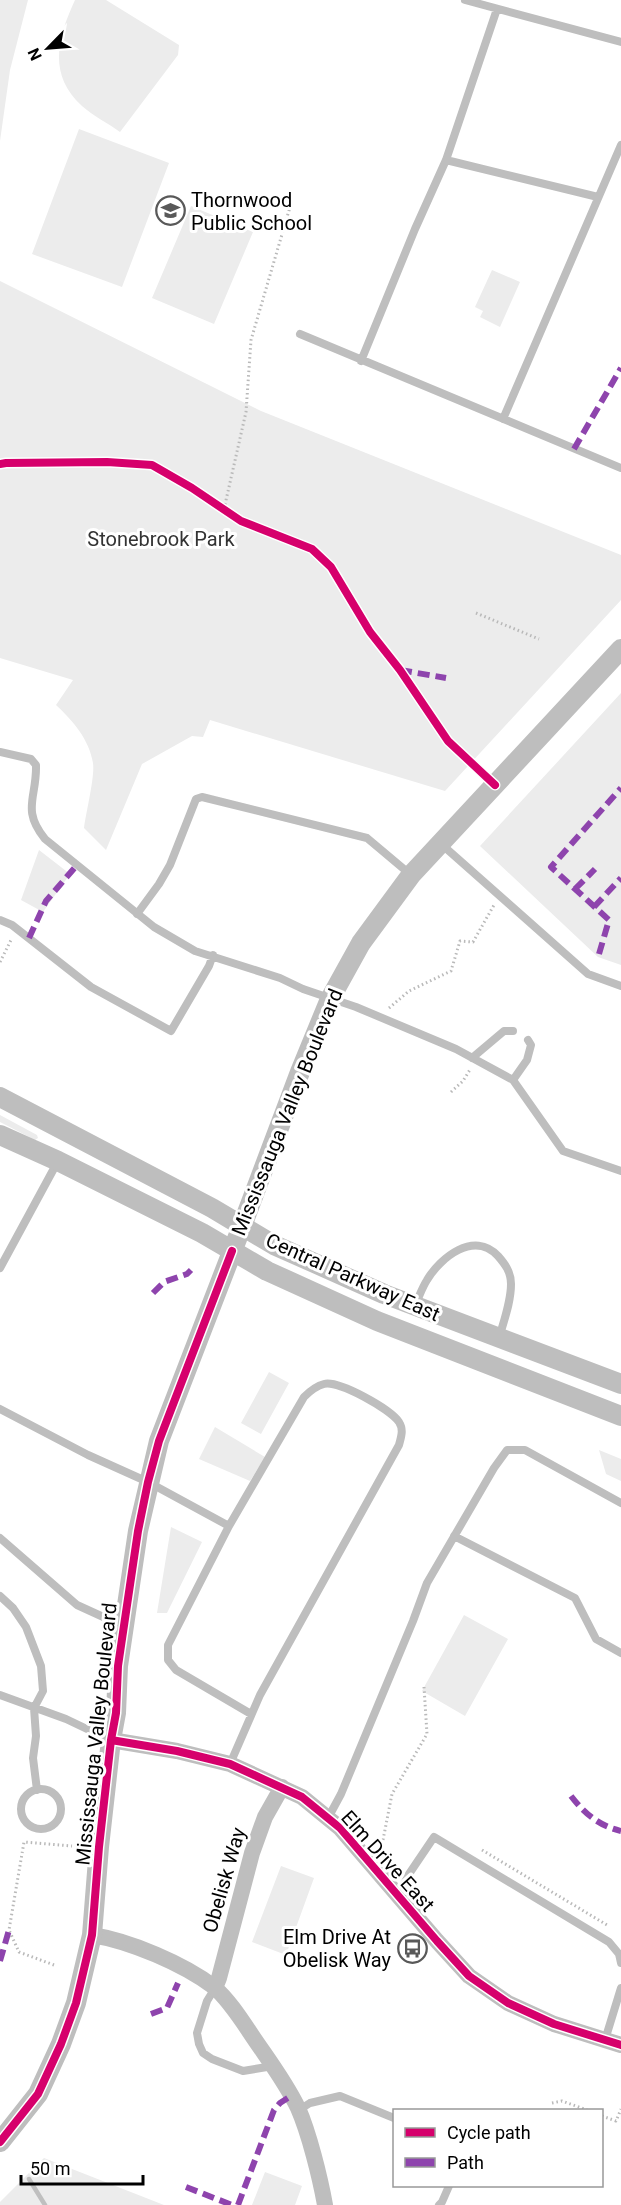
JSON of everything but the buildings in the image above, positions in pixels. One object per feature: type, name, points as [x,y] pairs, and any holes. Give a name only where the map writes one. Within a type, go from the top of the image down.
[{"type":"street","name":"Mississauga Valley Boulevard","points":[[0,2142],[38,2094],[61,2044],[76,2003],[92,1935],[99,1847],[116,1713],[118,1666],[138,1531],[159,1441],[330,999],[361,943],[411,875],[621,649]]},
{"type":"street","name":"Central Parkway East","points":[[0,1097],[212,1208],[274,1245],[415,1306],[621,1384]]},
{"type":"street","name":"Central Parkway East","points":[[0,1135],[58,1161],[202,1233],[267,1271],[378,1321],[621,1416]]},
{"type":"street","name":"Elm Drive East","points":[[111,1740],[177,1750],[230,1764],[302,1797],[340,1828],[470,1976],[508,2003],[554,2024],[613,2042]]},
{"type":"street","name":"Obelisk Way","points":[[215,1988],[252,1853],[265,1817],[282,1787]]},
{"type":"street","points":[[92,1935],[128,1943],[184,1969],[215,1988],[243,2022],[273,2066],[298,2110],[322,2185],[325,2205]]},
{"type":"lane","points":[[465,0],[621,42]]},
{"type":"lane","points":[[361,360],[446,160],[497,9]]},
{"type":"lane","points":[[503,419],[621,145]]},
{"type":"lane","points":[[446,160],[598,197]]},
{"type":"lane","points":[[300,334],[621,468]]},
{"type":"lane","points":[[0,752],[30,759],[36,765],[31,807],[32,818],[34,826],[45,839],[137,914],[172,939],[195,951],[280,978],[303,989],[356,1007],[474,1059],[513,1080],[563,1151],[621,1171]]},
{"type":"lane","points":[[137,914],[170,865],[196,798],[202,797],[367,838],[411,875]]},
{"type":"lane","points":[[440,843],[588,974],[621,986]]},
{"type":"lane","points":[[0,920],[16,928],[91,987],[171,1031],[209,966],[213,955]]},
{"type":"lane","points":[[474,1059],[504,1031],[513,1031]]},
{"type":"lane","points":[[513,1080],[527,1060],[531,1045],[528,1040]]},
{"type":"lane","points":[[0,1268],[58,1161]]},
{"type":"lane","points":[[415,1306],[428,1278],[450,1254],[468,1245],[481,1245],[495,1253],[508,1268],[511,1283],[507,1311],[499,1338]]},
{"type":"lane","points":[[230,1764],[266,1684],[399,1445],[402,1435],[400,1424],[390,1413],[341,1385],[325,1383],[312,1389],[304,1397],[230,1526],[168,1645],[168,1660],[176,1670],[251,1714]]},
{"type":"lane","points":[[0,1409],[88,1455],[148,1482],[230,1526]]},
{"type":"lane","points":[[328,1818],[341,1794],[427,1583],[494,1468],[507,1450],[525,1450],[621,1503]]},
{"type":"lane","points":[[454,1536],[575,1598],[596,1639],[621,1653]]},
{"type":"lane","points":[[0,1538],[76,1605],[124,1626]]},
{"type":"lane","points":[[0,1596],[26,1627],[41,1666],[43,1691],[34,1708],[36,1736],[33,1758],[37,1790]]},
{"type":"lane","points":[[0,1695],[9,1696],[66,1719],[111,1740]]},
{"type":"lane","points":[[37,1790],[53,1793],[59,1799],[62,1807],[57,1823],[42,1830],[34,1828],[22,1816],[21,1808],[29,1793],[37,1790]]},
{"type":"lane","points":[[398,1896],[409,1874],[434,1837],[609,1942],[618,1954],[621,1963]]},
{"type":"lane","points":[[215,1988],[207,2001],[197,2032],[198,2044],[203,2053],[243,2070],[273,2066]]},
{"type":"lane","points":[[613,2042],[621,1988]]},
{"type":"lane","points":[[298,2110],[316,2101],[340,2096],[393,2118]]},
{"type":"lane","points":[[439,2205],[449,2187]]},
{"type":"path","points":[[224,509],[246,412],[251,340],[290,207]]},
{"type":"path","points":[[476,613],[539,639]]},
{"type":"path","points":[[379,1004],[388,1008],[409,991],[451,971],[460,941],[473,942],[500,895]]},
{"type":"path","points":[[0,962],[16,928]]},
{"type":"path","points":[[451,1092],[463,1081],[474,1059]]},
{"type":"path","points":[[383,1840],[392,1794],[427,1734],[424,1687]]},
{"type":"path","points":[[54,1965],[19,1952],[9,1930],[24,1842],[72,1846]]},
{"type":"path","points":[[478,1847],[614,1930]]},
{"type":"path","points":[[552,2103],[562,2101],[584,2109]]},
{"type":"path","points":[[603,2116],[616,2121],[621,2109]]},
{"type":"green space","points":[[0,0],[28,0],[10,70],[0,141]]},
{"type":"green space","points":[[75,0],[106,0],[179,45],[178,55],[120,132],[82,106],[71,94],[64,81],[59,55],[64,28]]},
{"type":"green space","points":[[79,129],[169,163],[122,287],[32,254]]},
{"type":"green space","points":[[191,206],[253,232],[214,324],[152,298]]},
{"type":"green space","points":[[492,270],[520,282],[500,327],[480,317],[483,311],[475,307]]},
{"type":"green space","name":"Stonebrook Park","points":[[0,281],[261,411],[621,555],[621,600],[445,791],[210,720],[203,737],[192,736],[142,764],[106,850],[84,828],[93,777],[91,754],[79,731],[56,705],[73,680],[0,658]]},
{"type":"green space","points":[[621,693],[621,965],[598,957],[480,846]]},
{"type":"green space","points":[[39,850],[70,874],[43,912],[21,900]]},
{"type":"green space","points":[[0,1115],[37,1135],[38,1138],[35,1140],[0,1122]]},
{"type":"green space","points":[[269,1372],[289,1383],[261,1434],[241,1423]]},
{"type":"green space","points":[[215,1427],[265,1457],[250,1481],[199,1459]]},
{"type":"green space","points":[[599,1450],[621,1459],[621,1481],[606,1474]]},
{"type":"green space","points":[[171,1527],[202,1542],[167,1613],[157,1613]]},
{"type":"green space","points":[[464,1615],[508,1639],[465,1716],[422,1691]]},
{"type":"green space","points":[[281,1866],[314,1878],[286,1955],[252,1942]]},
{"type":"green space","points":[[44,2158],[164,2205],[0,2205],[0,2202]]},
{"type":"green space","points":[[265,2172],[302,2186],[295,2205],[252,2205]]},
{"type":"waterway","points":[[29,2179],[45,2205]]},
{"type":"marked path","points":[[574,449],[621,368]]},
{"type":"marked path","points":[[400,670],[446,678]]},
{"type":"marked path","points":[[599,954],[609,920],[551,867],[621,788]]},
{"type":"marked path","points":[[29,938],[46,901],[77,865]]},
{"type":"marked path","points":[[575,889],[595,869]]},
{"type":"marked path","points":[[594,907],[621,878]]},
{"type":"marked path","points":[[153,1293],[164,1282],[187,1274],[191,1270]]},
{"type":"marked path","points":[[571,1796],[593,1818],[621,1831]]},
{"type":"marked path","points":[[0,1961],[9,1930]]},
{"type":"marked path","points":[[151,2014],[167,2008],[178,1983]]},
{"type":"marked path","points":[[238,2205],[274,2110],[291,2096]]},
{"type":"marked path","points":[[186,2187],[232,2205]]},
{"type":"cycle path","points":[[0,464],[107,462],[152,465],[192,488],[241,521],[312,549],[331,567],[370,632],[400,670],[448,741],[495,785]]},
{"type":"cycle path","points":[[0,2142],[38,2094],[61,2044],[76,2003],[92,1935],[99,1847],[116,1713],[118,1666],[138,1531],[148,1482],[159,1441],[232,1251]]},
{"type":"cycle path","points":[[111,1740],[177,1751],[230,1764],[302,1797],[340,1828],[469,1976],[508,2003],[554,2024],[621,2045]]},
{"type":"place","name":"Thornwood Public School","points":[[170,211]]},
{"type":"place","name":"Elm Drive At Obelisk Way","points":[[412,1949]]}]
